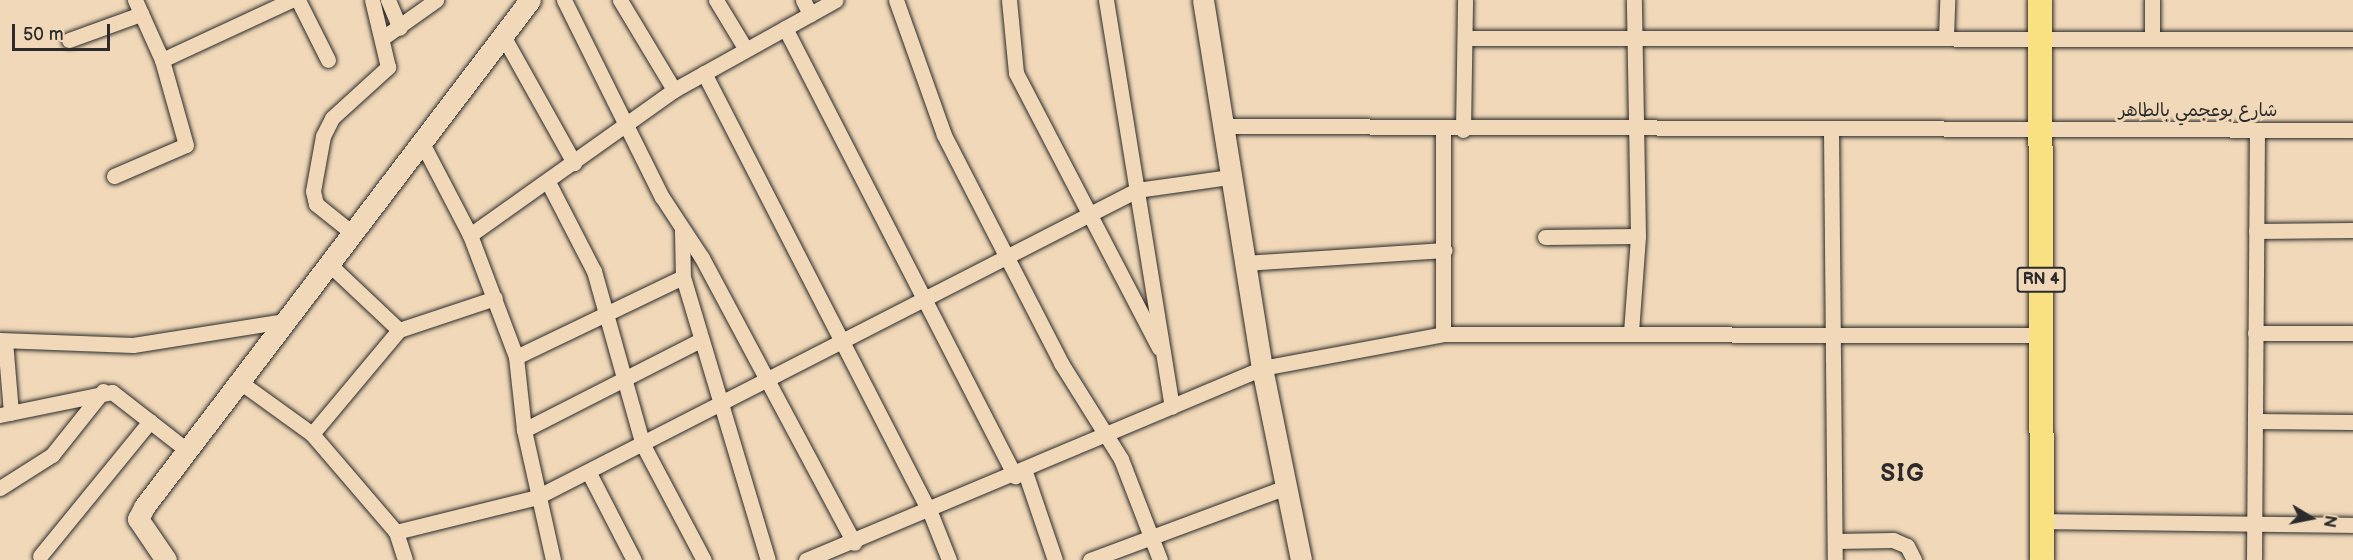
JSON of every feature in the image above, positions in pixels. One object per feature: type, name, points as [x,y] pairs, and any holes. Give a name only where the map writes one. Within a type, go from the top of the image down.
[{"type":"main road","name":"RN 4","points":[[2040,0],[2039,36],[2044,130],[2041,335],[2042,560]]},
{"type":"street","points":[[162,60],[291,0]]},
{"type":"street","points":[[298,0],[328,60]]},
{"type":"street","points":[[351,232],[313,201],[318,155],[332,118],[388,68],[384,37],[372,0]]},
{"type":"street","points":[[388,0],[400,28]]},
{"type":"street","points":[[384,37],[400,28],[436,0]]},
{"type":"street","points":[[166,560],[138,519],[144,507],[351,232],[530,0]]},
{"type":"street","points":[[564,0],[682,231],[854,543]]},
{"type":"street","points":[[621,0],[674,90]]},
{"type":"street","points":[[716,0],[745,48]]},
{"type":"street","points":[[803,0],[810,14]]},
{"type":"street","points":[[470,236],[549,184],[674,90],[745,48],[836,0]]},
{"type":"street","points":[[896,0],[944,135],[1103,436],[1121,459],[1160,560]]},
{"type":"street","points":[[1009,0],[1016,73],[1087,214],[1166,360]]},
{"type":"street","points":[[1106,0],[1172,407]]},
{"type":"street","points":[[1203,0],[1262,368],[1300,560]]},
{"type":"street","points":[[1463,130],[1465,0]]},
{"type":"street","points":[[1631,332],[1638,236],[1638,127],[1634,0]]},
{"type":"street","points":[[1946,37],[1947,0]]},
{"type":"street","points":[[2152,0],[2152,37]]},
{"type":"street","points":[[69,40],[138,7],[162,60],[186,145],[114,176]]},
{"type":"street","points":[[785,28],[921,298],[1020,474],[1055,560]]},
{"type":"street","points":[[502,34],[574,163]]},
{"type":"street","points":[[1465,38],[2039,36],[2353,39]]},
{"type":"street","points":[[704,73],[839,341],[930,512],[949,560]]},
{"type":"street","name":"شارع بوعجمي بالطاهر","points":[[1225,126],[1463,130],[1638,127],[2353,130]]},
{"type":"street","points":[[1443,129],[1443,334]]},
{"type":"street","points":[[1831,129],[1835,560]]},
{"type":"street","points":[[2254,560],[2257,130]]},
{"type":"street","points":[[421,141],[470,236],[516,357],[524,430],[537,497],[553,560]]},
{"type":"street","points":[[396,532],[537,497],[643,445],[921,298],[1137,190],[1230,177]]},
{"type":"street","points":[[549,184],[594,271],[608,312],[643,445],[704,560]]},
{"type":"street","points":[[2256,231],[2353,230]]},
{"type":"street","points":[[682,231],[683,277],[768,560]]},
{"type":"street","points":[[1545,237],[1638,236]]},
{"type":"street","points":[[1244,263],[1444,250]]},
{"type":"street","points":[[329,264],[399,330]]},
{"type":"street","points":[[516,357],[683,277]]},
{"type":"street","points":[[312,434],[399,330],[495,298]]},
{"type":"street","points":[[188,451],[150,421],[103,391],[6,414],[3,341],[133,345],[285,321]]},
{"type":"street","points":[[806,560],[930,512],[1262,368],[1443,334],[1631,332],[2041,335]]},
{"type":"street","points":[[2255,333],[2353,333]]},
{"type":"street","points":[[524,430],[701,340]]},
{"type":"street","points":[[240,382],[312,434],[396,532],[405,560]]},
{"type":"street","points":[[0,488],[52,455],[103,391]]},
{"type":"street","points":[[40,556],[150,421]]},
{"type":"street","points":[[2255,422],[2353,422]]},
{"type":"street","points":[[589,472],[634,560]]},
{"type":"street","points":[[1090,560],[1286,487]]},
{"type":"street","points":[[2042,521],[2353,525]]},
{"type":"street","points":[[1835,541],[1893,540],[1907,546],[1914,560]]},
{"type":"district","name":"SIG","points":[[1903,474]]}]
